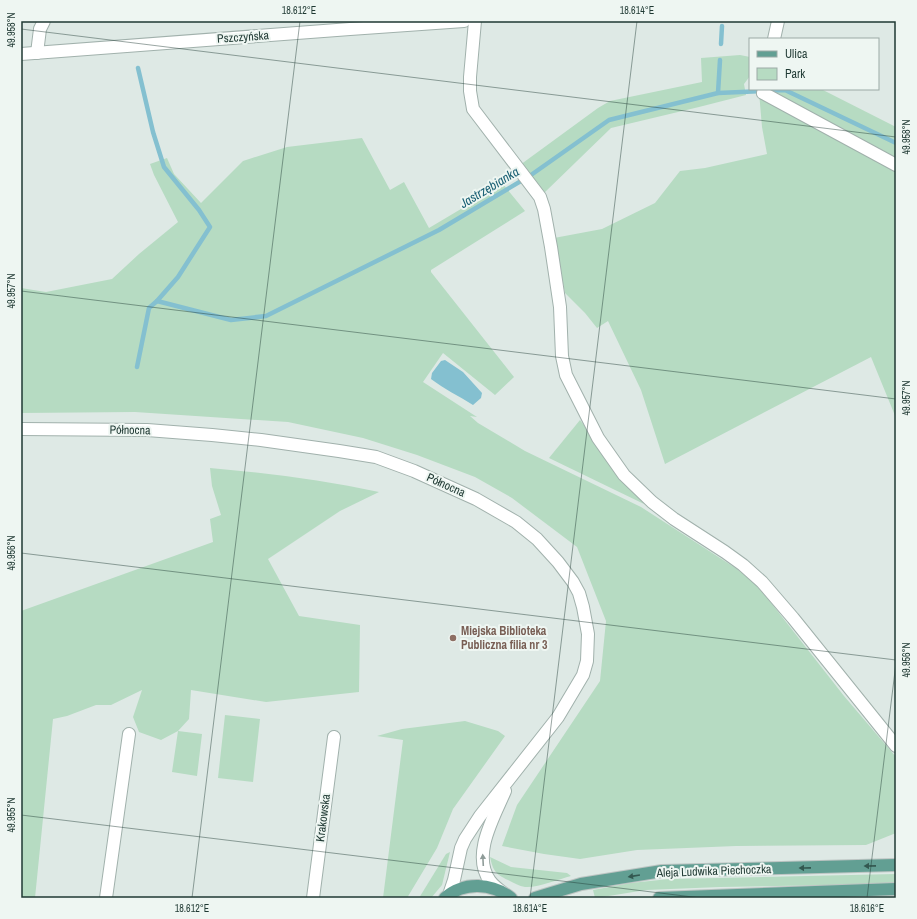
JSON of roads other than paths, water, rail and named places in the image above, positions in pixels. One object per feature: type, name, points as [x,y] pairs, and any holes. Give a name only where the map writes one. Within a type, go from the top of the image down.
[{"type":"main road","name":"Aleja Ludwika Piechoczka","points":[[535,898],[581,884],[662,871],[896,866]]},
{"type":"main road","points":[[447,896],[461,888],[475,886],[489,887],[506,895]]},
{"type":"main road","name":"Aleja Ludwika Piechoczka","points":[[659,898],[896,889]]},
{"type":"street","points":[[37,53],[40,29],[44,21]]},
{"type":"street","name":"Pszczyńska","points":[[21,54],[464,21]]},
{"type":"street","points":[[475,21],[470,77],[470,91],[473,109],[540,197],[544,208],[560,307],[562,356],[566,374],[598,438],[624,475],[652,502],[674,519],[731,556],[762,582],[798,624],[896,746]]},
{"type":"street","points":[[774,38],[778,21]]},
{"type":"street","points":[[763,91],[896,165]]},
{"type":"street","name":"Północna","points":[[21,429],[124,429],[164,431],[261,440],[376,457],[414,471],[476,499],[516,522],[537,539],[558,562],[573,582],[579,593],[583,607],[588,634],[587,661],[583,675],[558,717],[480,816],[465,839],[461,848],[454,880],[447,896]]},
{"type":"street","points":[[106,898],[129,734]]},
{"type":"street","name":"Krakowska","points":[[313,898],[334,737]]},
{"type":"street","points":[[506,895],[491,882],[486,873],[483,865],[483,852],[490,827],[513,773]]},
{"type":"water","points":[[445,360],[463,372],[482,393],[481,398],[473,405],[431,379],[432,373],[441,361]]},
{"type":"waterway","points":[[721,44],[722,26]]},
{"type":"waterway","points":[[718,93],[720,60]]},
{"type":"waterway","points":[[138,68],[153,132],[164,167],[199,210],[210,227],[178,277],[157,301]]},
{"type":"waterway","name":"Jastrzębianka","points":[[137,367],[149,308],[157,301],[231,320],[266,316],[439,230],[531,175],[609,120],[718,93],[785,90],[896,143]]},
{"type":"place","name":"Miejska Biblioteka Publiczna filia nr 3","points":[[453,638]]}]
